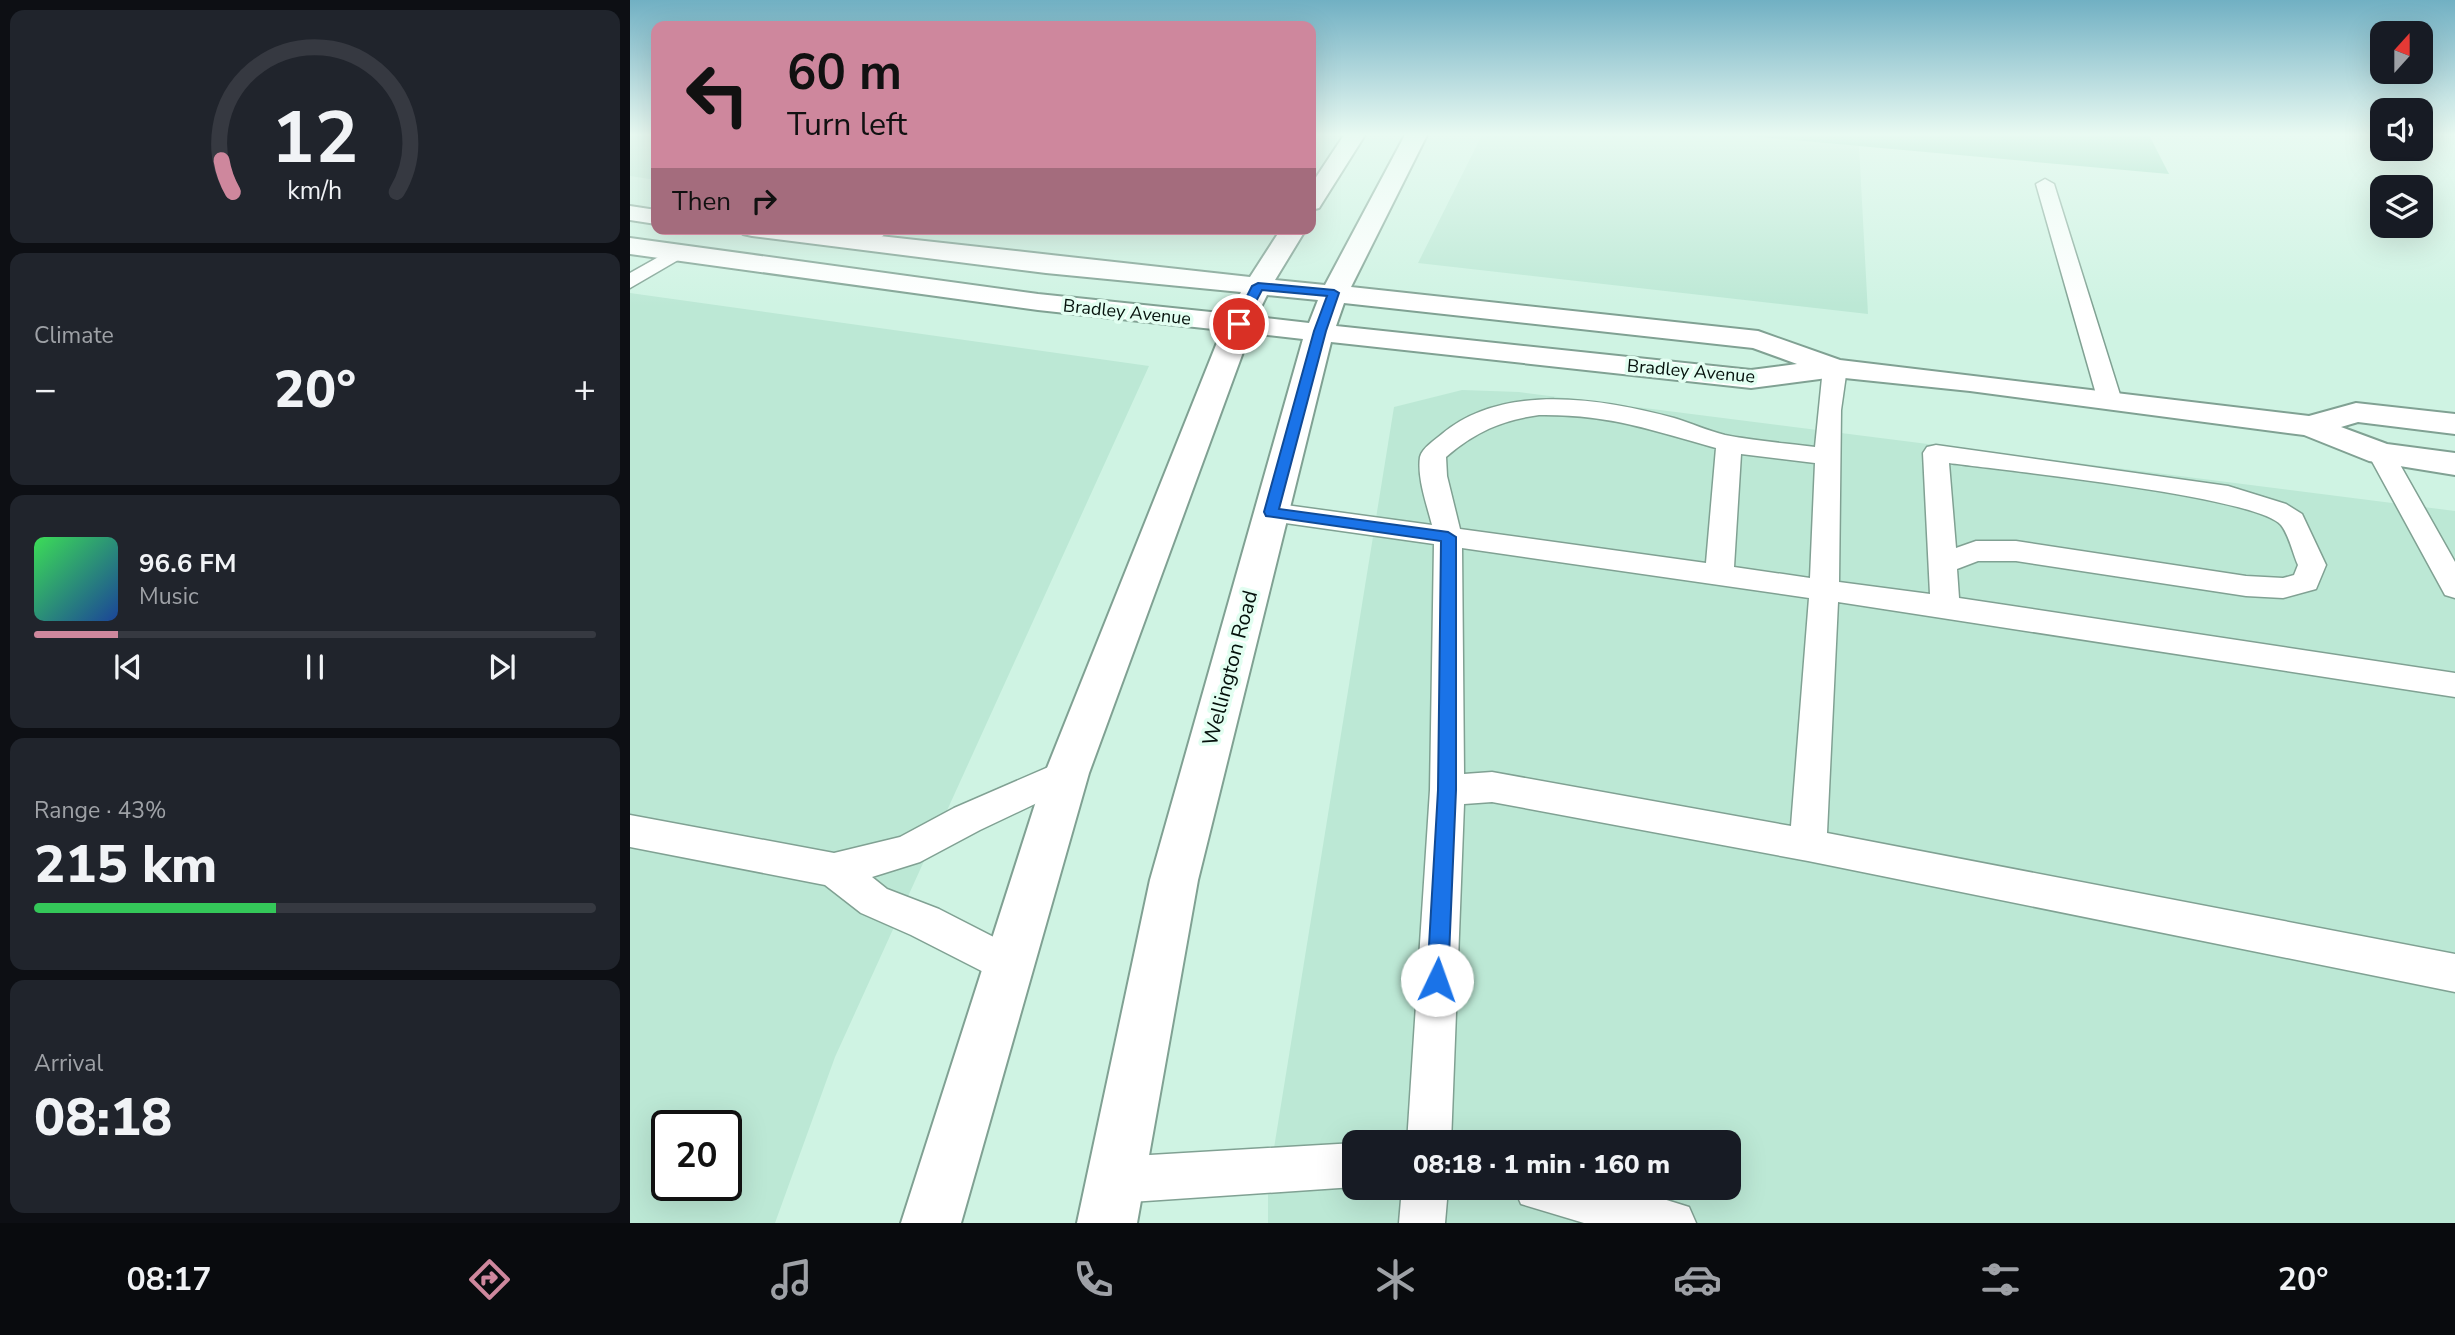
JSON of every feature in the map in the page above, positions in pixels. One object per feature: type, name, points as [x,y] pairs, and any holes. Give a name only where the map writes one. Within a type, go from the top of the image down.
[{"type":"main road","name":"Wellington Road","points":[[1112,1201],[1174,880],[1320,331],[1334,293],[1386,192]]},
{"type":"main road","points":[[630,213],[651,216]]},
{"type":"main road","name":"Bradley Avenue","points":[[852,235],[1258,286],[1758,340],[1835,368],[2311,426],[2381,454],[2455,464]]},
{"type":"main road","points":[[931,1223],[1067,773],[1239,324],[1258,286],[1290,235]]},
{"type":"main road","name":"Bradley Avenue","points":[[630,246],[984,296],[1751,379],[1835,368]]},
{"type":"main road","name":"Bradley Avenue","points":[[2311,426],[2356,412],[2455,424]]},
{"type":"lane","points":[[2047,192],[2110,401]]},
{"type":"lane","points":[[630,282],[678,252]]},
{"type":"lane","points":[[1808,845],[1824,590],[1827,456],[1835,368]]},
{"type":"lane","points":[[1430,1130],[1447,790],[1448,537],[1434,476],[1433,455],[1452,435],[1478,420],[1508,411],[1556,407],[1660,422],[1729,443],[1827,456]]},
{"type":"lane","points":[[1718,574],[1729,443]]},
{"type":"lane","points":[[1944,563],[1976,551],[2016,551],[2283,589],[2306,582],[2312,565],[2291,520],[2251,501],[2219,492],[1936,453],[1945,607]]},
{"type":"lane","points":[[2381,454],[2455,587]]},
{"type":"lane","points":[[1271,512],[1945,607],[2455,685]]},
{"type":"lane","points":[[630,831],[834,870],[907,851],[967,819],[1067,773]]},
{"type":"lane","points":[[1447,790],[1492,787],[1808,845],[2455,972]]},
{"type":"lane","points":[[834,870],[874,901],[925,922],[1009,966]]},
{"type":"lane","points":[[1112,1201],[1342,1167]]},
{"type":"lane","points":[[1422,1223],[1425,1200]]},
{"type":"lane","points":[[1584,1200],[1673,1223]]},
{"type":"shaded area","points":[[1453,192],[1861,192],[1868,314],[1418,263]]},
{"type":"shaded area","points":[[630,293],[1149,366],[835,1057],[775,1223],[630,1223]]},
{"type":"shaded area","points":[[1462,390],[1519,392],[2455,511],[2455,1223],[1268,1223],[1268,1185],[1394,407]]},
{"type":"route","points":[[1239,324],[1258,286],[1334,293],[1320,331],[1271,512],[1448,537],[1447,790],[1437,980]]}]
